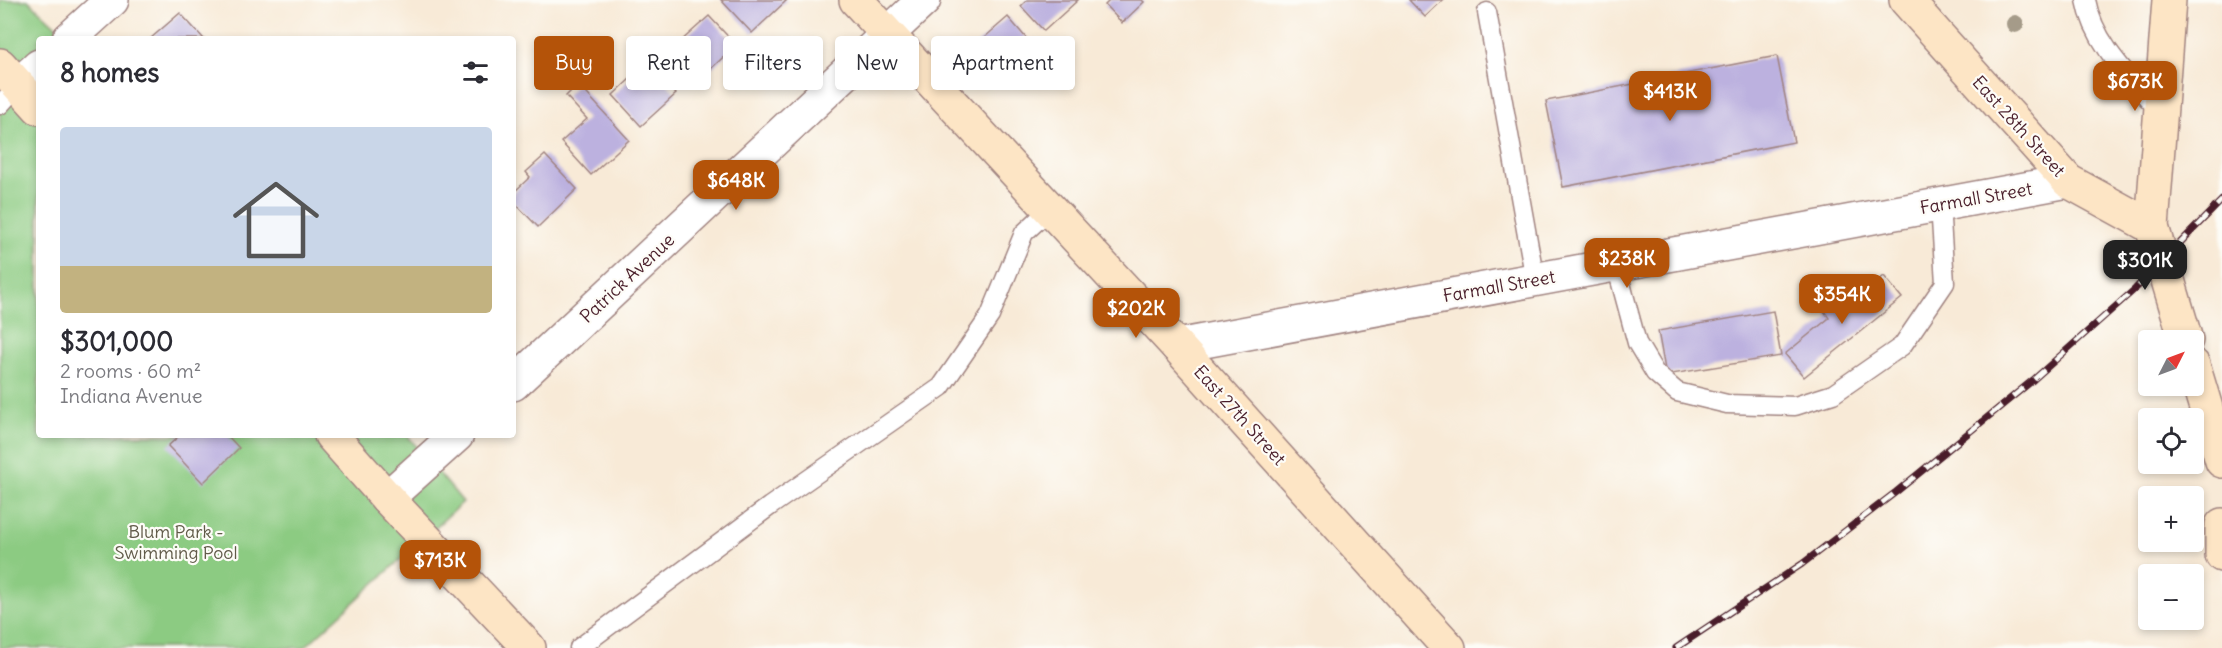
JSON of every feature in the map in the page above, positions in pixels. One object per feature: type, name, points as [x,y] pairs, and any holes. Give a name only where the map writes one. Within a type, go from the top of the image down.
[{"type":"street","points":[[72,36],[112,0]]},
{"type":"street","name":"East 27th Street","points":[[856,0],[1178,346],[1449,648]]},
{"type":"street","name":"Patrick Avenue","points":[[516,381],[924,0]]},
{"type":"street","name":"East 28th Street","points":[[1906,0],[2067,181],[2152,227]]},
{"type":"street","points":[[2169,0],[2152,227],[2183,330]]},
{"type":"street","name":"Farmall Street","points":[[1178,346],[2067,181]]},
{"type":"street","points":[[2202,396],[2221,465]]},
{"type":"street","points":[[334,438],[387,498],[529,648]]},
{"type":"street","points":[[387,498],[454,438]]},
{"type":"street","points":[[2222,525],[2222,555]]},
{"type":"lane","points":[[2086,0],[2102,41],[2161,112]]},
{"type":"lane","points":[[1487,12],[1535,280]]},
{"type":"lane","points":[[1616,265],[1637,343],[1655,373],[1677,392],[1727,404],[1795,406],[1833,394],[1902,346],[1945,283],[1940,204]]},
{"type":"lane","points":[[579,648],[770,506],[941,387],[990,316],[1024,233],[1050,209]]},
{"type":"green space","name":"Blum Park - Swimming Pool","points":[[0,0],[28,0],[67,36],[36,36],[36,438],[410,438],[463,502],[304,648],[0,648]]},
{"type":"building","points":[[721,0],[787,0],[752,33]]},
{"type":"building","points":[[1027,0],[1078,0],[1044,31],[1021,6]]},
{"type":"building","points":[[1110,0],[1142,0],[1144,2],[1122,23],[1105,5]]},
{"type":"building","points":[[1409,0],[1443,0],[1425,17]]},
{"type":"building","points":[[180,13],[201,36],[153,36]]},
{"type":"building","points":[[709,16],[728,36],[723,36],[723,57],[711,69],[711,36],[687,36]]},
{"type":"building","points":[[1008,17],[1024,36],[986,36]]},
{"type":"building","points":[[1777,56],[1794,142],[1563,187],[1546,101]]},
{"type":"building","points":[[626,83],[626,90],[672,90],[676,94],[641,126],[613,95]]},
{"type":"building","points":[[572,90],[583,90],[629,140],[591,175],[561,142],[587,119],[566,96]]},
{"type":"building","points":[[545,155],[577,189],[538,227],[516,204],[516,190],[530,177],[526,172]]},
{"type":"building","points":[[1884,276],[1902,298],[1804,377],[1785,354],[1829,318],[1820,305],[1835,294],[1845,307]]},
{"type":"building","points":[[1773,311],[1781,356],[1666,375],[1658,331]]},
{"type":"building","points":[[177,438],[230,438],[239,448],[203,483],[168,446]]},
{"type":"railway","points":[[1676,648],[1802,564],[1896,492],[2033,380],[2135,289],[2222,200]]}]
